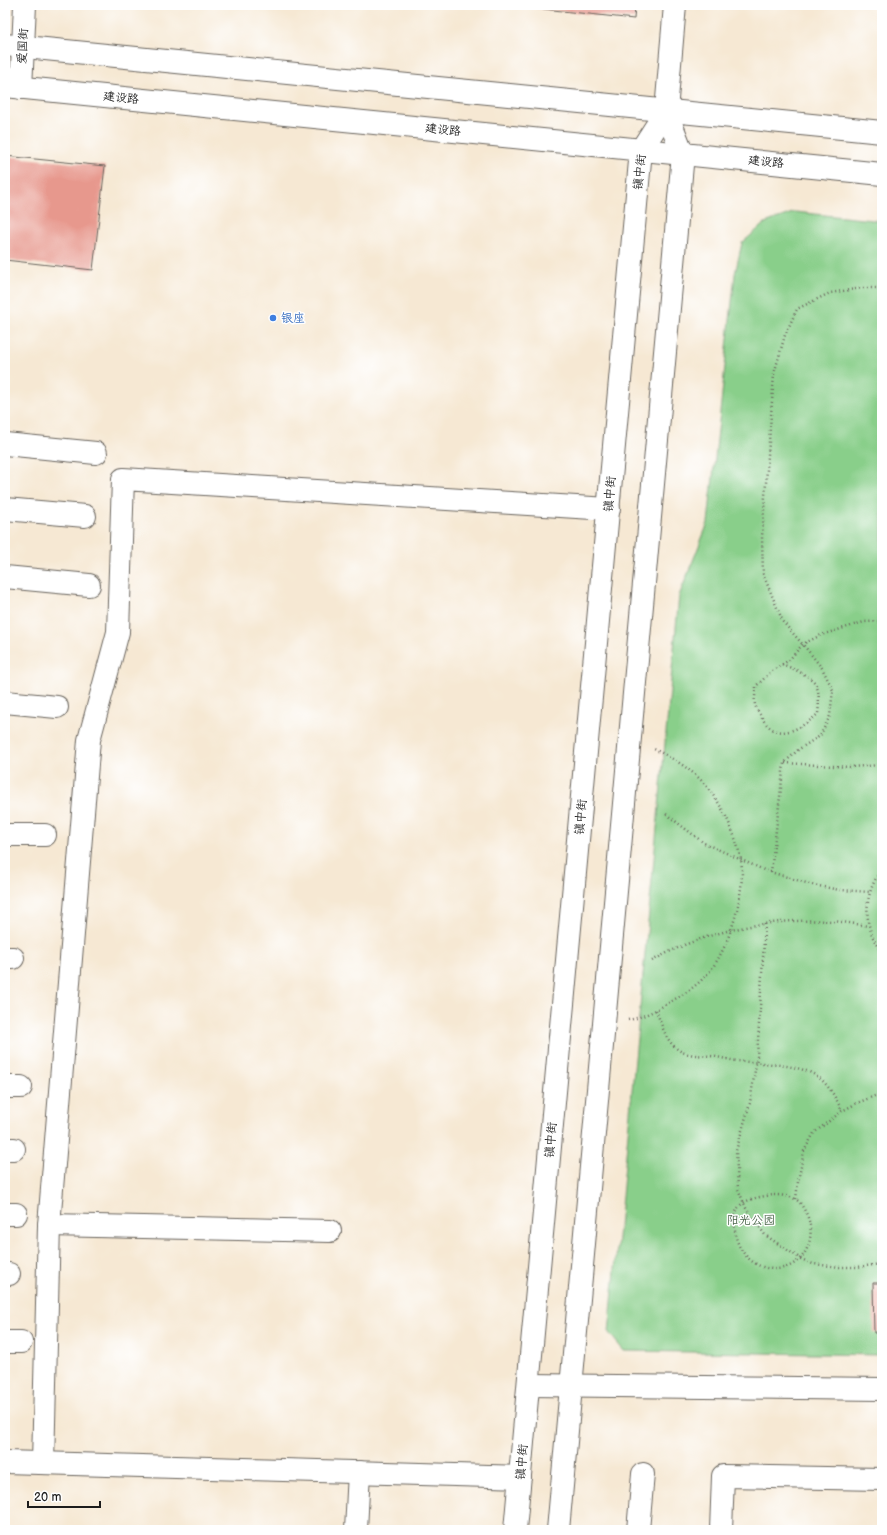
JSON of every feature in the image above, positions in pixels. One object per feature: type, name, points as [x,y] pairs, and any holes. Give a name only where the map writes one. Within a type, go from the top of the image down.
[{"type":"main road","name":"爱国街","points":[[13,87],[14,46],[25,5]]},
{"type":"main road","name":"镇中街","points":[[558,1530],[683,154],[666,111],[675,5]]},
{"type":"main road","points":[[14,46],[882,132]]},
{"type":"main road","name":"建设路","points":[[13,87],[882,174]]},
{"type":"main road","name":"镇中街","points":[[515,1530],[641,150],[666,111]]},
{"type":"main road","points":[[5,444],[96,453]]},
{"type":"main road","points":[[43,1463],[48,1225],[89,740],[118,632],[123,479],[609,510]]},
{"type":"main road","points":[[5,509],[85,516]]},
{"type":"main road","points":[[5,577],[89,585]]},
{"type":"main road","points":[[5,702],[57,708]]},
{"type":"main road","points":[[5,835],[45,835]]},
{"type":"main road","points":[[48,1225],[330,1231]]},
{"type":"main road","points":[[529,1386],[882,1389]]},
{"type":"main road","points":[[5,1462],[520,1477]]},
{"type":"main road","points":[[356,1530],[359,1472]]},
{"type":"main road","points":[[638,1530],[643,1474]]},
{"type":"main road","points":[[721,1530],[723,1476],[882,1479]]},
{"type":"path","points":[[771,872],[784,763],[799,748],[820,736],[830,716],[833,690],[822,668],[783,622],[763,574],[762,538],[774,374],[785,335],[797,309],[830,293],[862,288],[882,288]]},
{"type":"path","points":[[782,664],[806,676],[815,683],[819,699],[818,714],[807,723],[793,731],[778,731],[765,723],[755,705],[756,686],[772,671],[782,664],[790,660],[802,644],[821,635],[864,622],[882,621]]},
{"type":"path","points":[[604,1024],[632,1019],[656,1010],[680,996],[699,982],[722,953],[737,910],[740,893],[741,860],[728,822],[710,790],[696,776],[671,759],[630,739]]},
{"type":"path","points":[[784,763],[850,766],[882,765]]},
{"type":"path","points":[[666,814],[704,843],[771,872],[813,885],[840,890],[870,892]]},
{"type":"path","points":[[882,869],[876,877],[870,892],[867,910],[868,926],[875,943],[882,953]]},
{"type":"path","points":[[652,961],[667,952],[718,932],[765,924],[832,921],[868,926]]},
{"type":"path","points":[[765,924],[756,1062],[750,1103],[736,1151],[738,1189],[752,1218],[765,1235],[801,1259],[813,1264],[840,1267],[857,1267],[882,1264]]},
{"type":"path","points":[[656,1010],[670,1042],[684,1053],[804,1069],[816,1075],[825,1083],[835,1096],[842,1111]]},
{"type":"path","points":[[796,1199],[804,1151],[814,1133],[820,1127],[830,1122],[842,1111],[857,1102],[877,1095],[882,1091]]},
{"type":"path","points":[[766,1196],[786,1196],[796,1199],[802,1206],[811,1228],[810,1241],[806,1251],[801,1259],[786,1266],[774,1269],[760,1267],[740,1250],[735,1236],[735,1215],[738,1208],[744,1203],[766,1196]]},
{"type":"green space","name":"阳光公园","points":[[795,212],[882,221],[882,1355],[624,1351],[609,1333],[679,596],[708,523],[735,274],[742,243],[765,223]]},
{"type":"building","points":[[508,5],[635,5],[634,19]]},
{"type":"building","points":[[5,156],[105,166],[93,270],[5,260]]},
{"type":"building","points":[[873,1283],[882,1283],[882,1333],[874,1333]]},
{"type":"place","name":"银座","points":[[273,318]]}]
